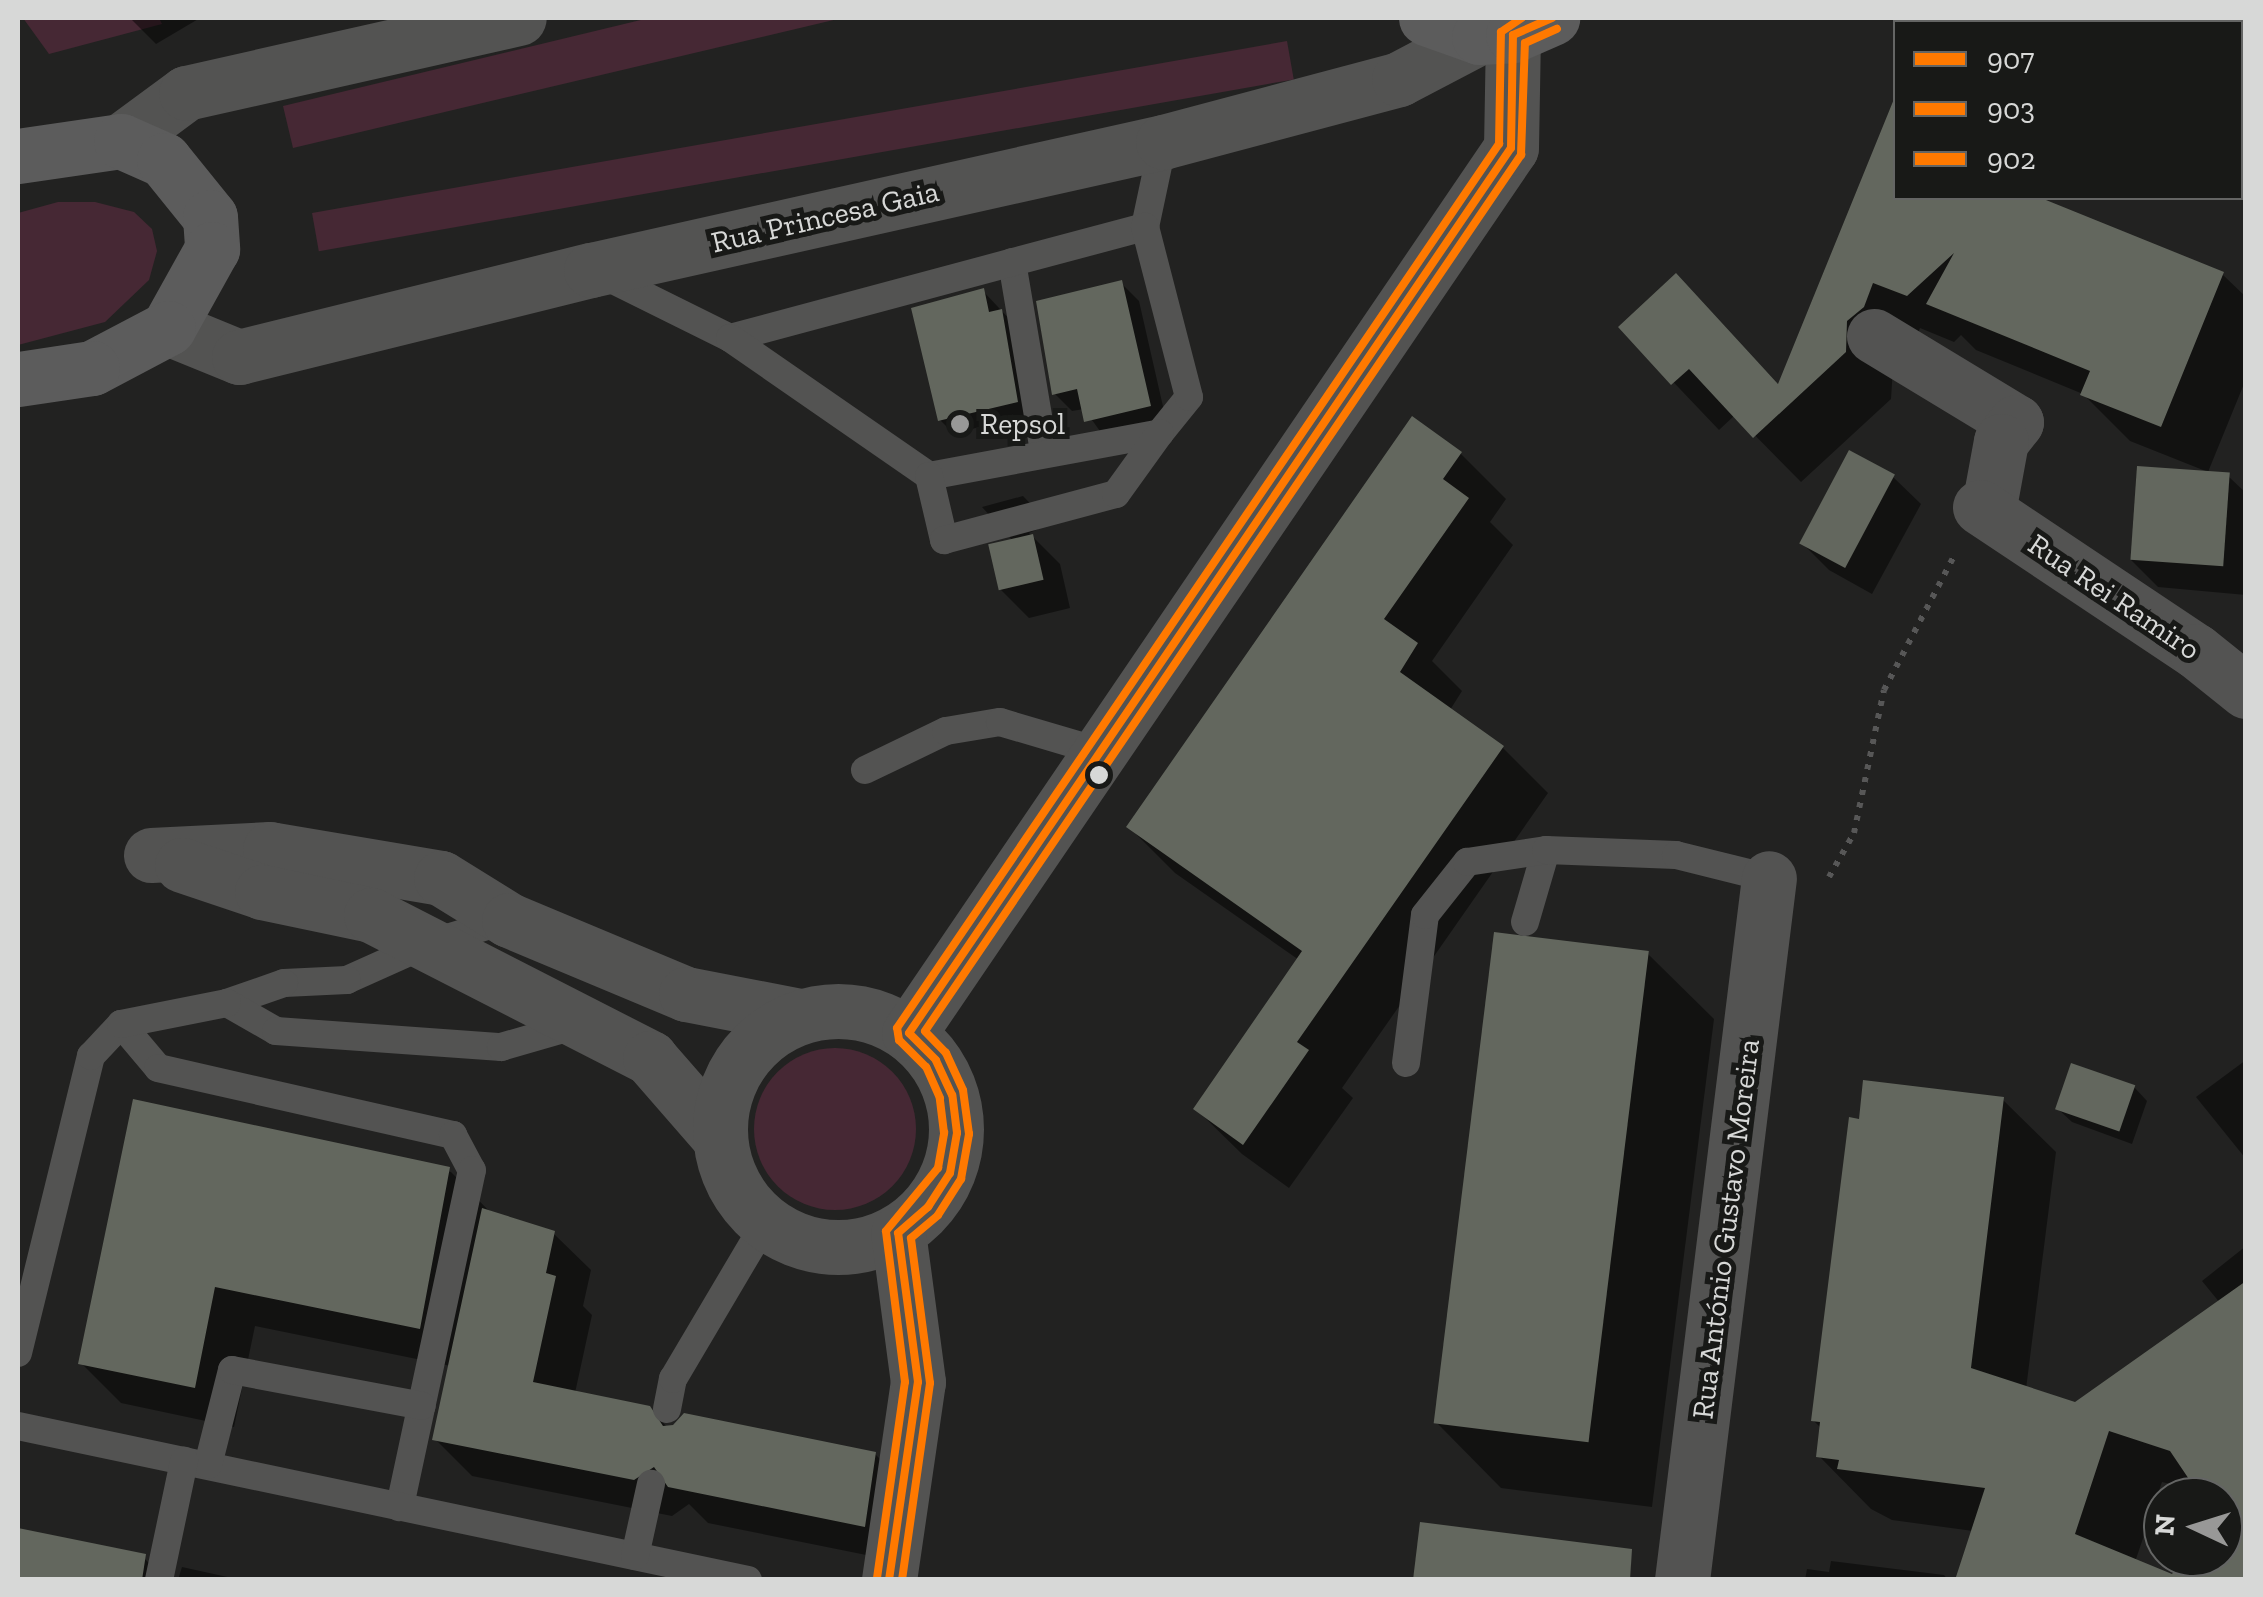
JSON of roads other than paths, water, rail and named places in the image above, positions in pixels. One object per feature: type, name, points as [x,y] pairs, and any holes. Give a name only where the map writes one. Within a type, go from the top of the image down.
[{"type":"main road","points":[[1426,18],[1515,30]]},
{"type":"main road","points":[[18,156],[122,141],[164,160],[210,217],[212,249],[168,328],[92,368],[18,379]]},
{"type":"street","points":[[122,141],[186,93],[418,31],[519,18]]},
{"type":"street","points":[[909,1033],[1512,148],[1515,30]]},
{"type":"street","name":"Rua Princesa Gaia","points":[[168,328],[239,357],[591,270],[1163,142],[1400,79],[1515,30]]},
{"type":"street","name":"Rua Rei Ramiro","points":[[1874,336],[2016,422],[2001,442],[1984,510],[2196,650],[2246,691]]},
{"type":"street","points":[[719,1136],[650,1058],[371,915],[262,892],[151,855],[270,849],[441,878],[509,920],[686,994],[800,1016],[856,1013],[909,1033],[936,1060],[952,1095],[957,1133],[950,1173],[928,1207],[898,1233],[860,1247],[820,1248],[766,1222],[728,1176],[719,1136],[723,1096],[740,1062],[767,1034],[800,1016]]},
{"type":"street","name":"Rua António Gustavo Moreira","points":[[1682,1580],[1770,878]]},
{"type":"street","points":[[889,1580],[918,1382],[898,1233]]},
{"type":"lane","points":[[591,270],[730,338],[929,476],[944,540],[1116,494],[1189,397],[1146,227],[1163,142]]},
{"type":"lane","points":[[730,338],[1146,227]]},
{"type":"lane","points":[[1012,262],[1044,452]]},
{"type":"lane","points":[[929,476],[1160,433]]},
{"type":"lane","points":[[865,770],[946,731],[1000,722],[1098,751]]},
{"type":"lane","points":[[1406,1063],[1425,915],[1466,862],[1546,850],[1676,854],[1770,878]]},
{"type":"lane","points":[[1525,922],[1546,850]]},
{"type":"lane","points":[[18,1352],[91,1056],[121,1024],[226,1003],[284,983],[347,980],[427,944],[509,920]]},
{"type":"lane","points":[[226,1003],[276,1032],[501,1047],[583,1024]]},
{"type":"lane","points":[[121,1024],[158,1068],[453,1135],[472,1170],[400,1506]]},
{"type":"lane","points":[[666,1409],[673,1379],[766,1222]]},
{"type":"lane","points":[[160,1580],[196,1463],[232,1370],[422,1406]]},
{"type":"lane","points":[[18,1426],[748,1580]]},
{"type":"lane","points":[[634,1556],[650,1484]]},
{"type":"place","name":"Repsol","points":[[960,424]]}]
